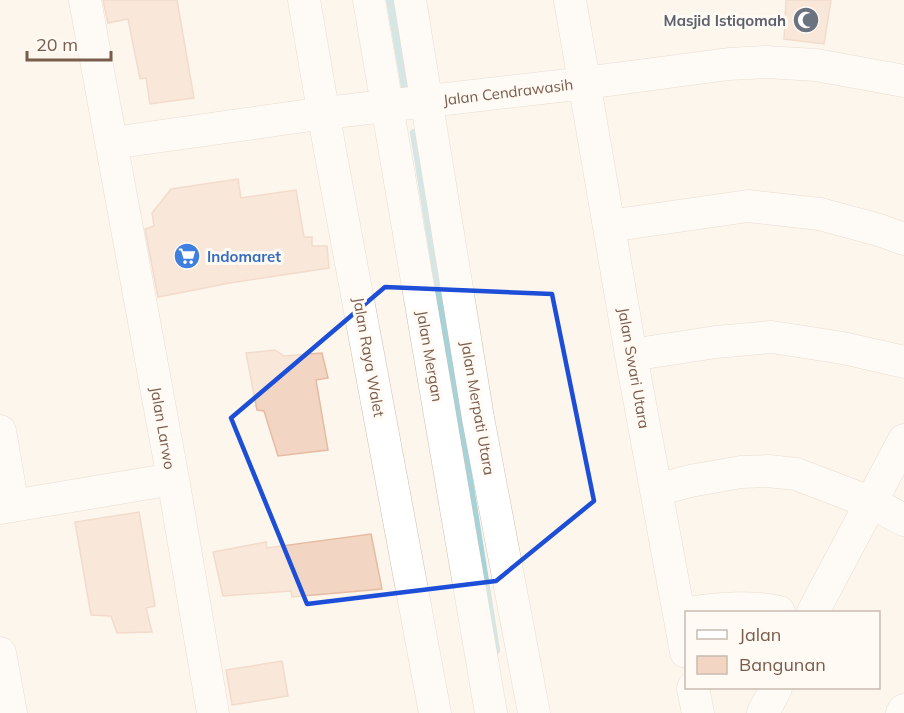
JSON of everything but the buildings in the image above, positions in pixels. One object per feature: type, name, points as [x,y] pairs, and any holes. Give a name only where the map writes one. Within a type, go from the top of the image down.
[{"type":"street","name":"Jalan Larwo","points":[[86,0],[213,713]]},
{"type":"street","name":"Jalan Raya Walet","points":[[304,0],[435,713]]},
{"type":"street","name":"Jalan Mergan","points":[[369,0],[490,713]]},
{"type":"street","name":"Jalan Merpati Utara","points":[[410,0],[478,418],[534,713]]},
{"type":"street","name":"Jalan Swari Utara","points":[[570,0],[631,355],[657,490],[687,611]]},
{"type":"street","name":"Jalan Cendrawasih","points":[[112,142],[325,113],[706,67],[766,62],[816,65],[904,81]]},
{"type":"street","points":[[609,226],[748,206],[820,214],[904,239]]},
{"type":"street","points":[[631,355],[716,342],[772,337],[843,348],[904,362]]},
{"type":"street","points":[[0,431],[6,507],[173,479]]},
{"type":"street","points":[[814,611],[904,440]]},
{"type":"street","points":[[657,490],[741,472],[768,471],[796,474],[872,503],[904,520]]},
{"type":"street","points":[[702,611],[711,609],[774,611]]},
{"type":"street","points":[[0,653],[11,713]]},
{"type":"street","points":[[693,689],[698,713]]},
{"type":"street","points":[[763,713],[775,689]]},
{"type":"highlighted area","points":[[385,287],[552,294],[594,501],[496,581],[307,604],[231,418]]},
{"type":"waterway","points":[[390,0],[405,87]]},
{"type":"waterway","points":[[414,133],[496,650]]},
{"type":"place","name":"Masjid Istiqomah","points":[[806,20]]},
{"type":"place","name":"Indomaret","points":[[187,256]]}]
